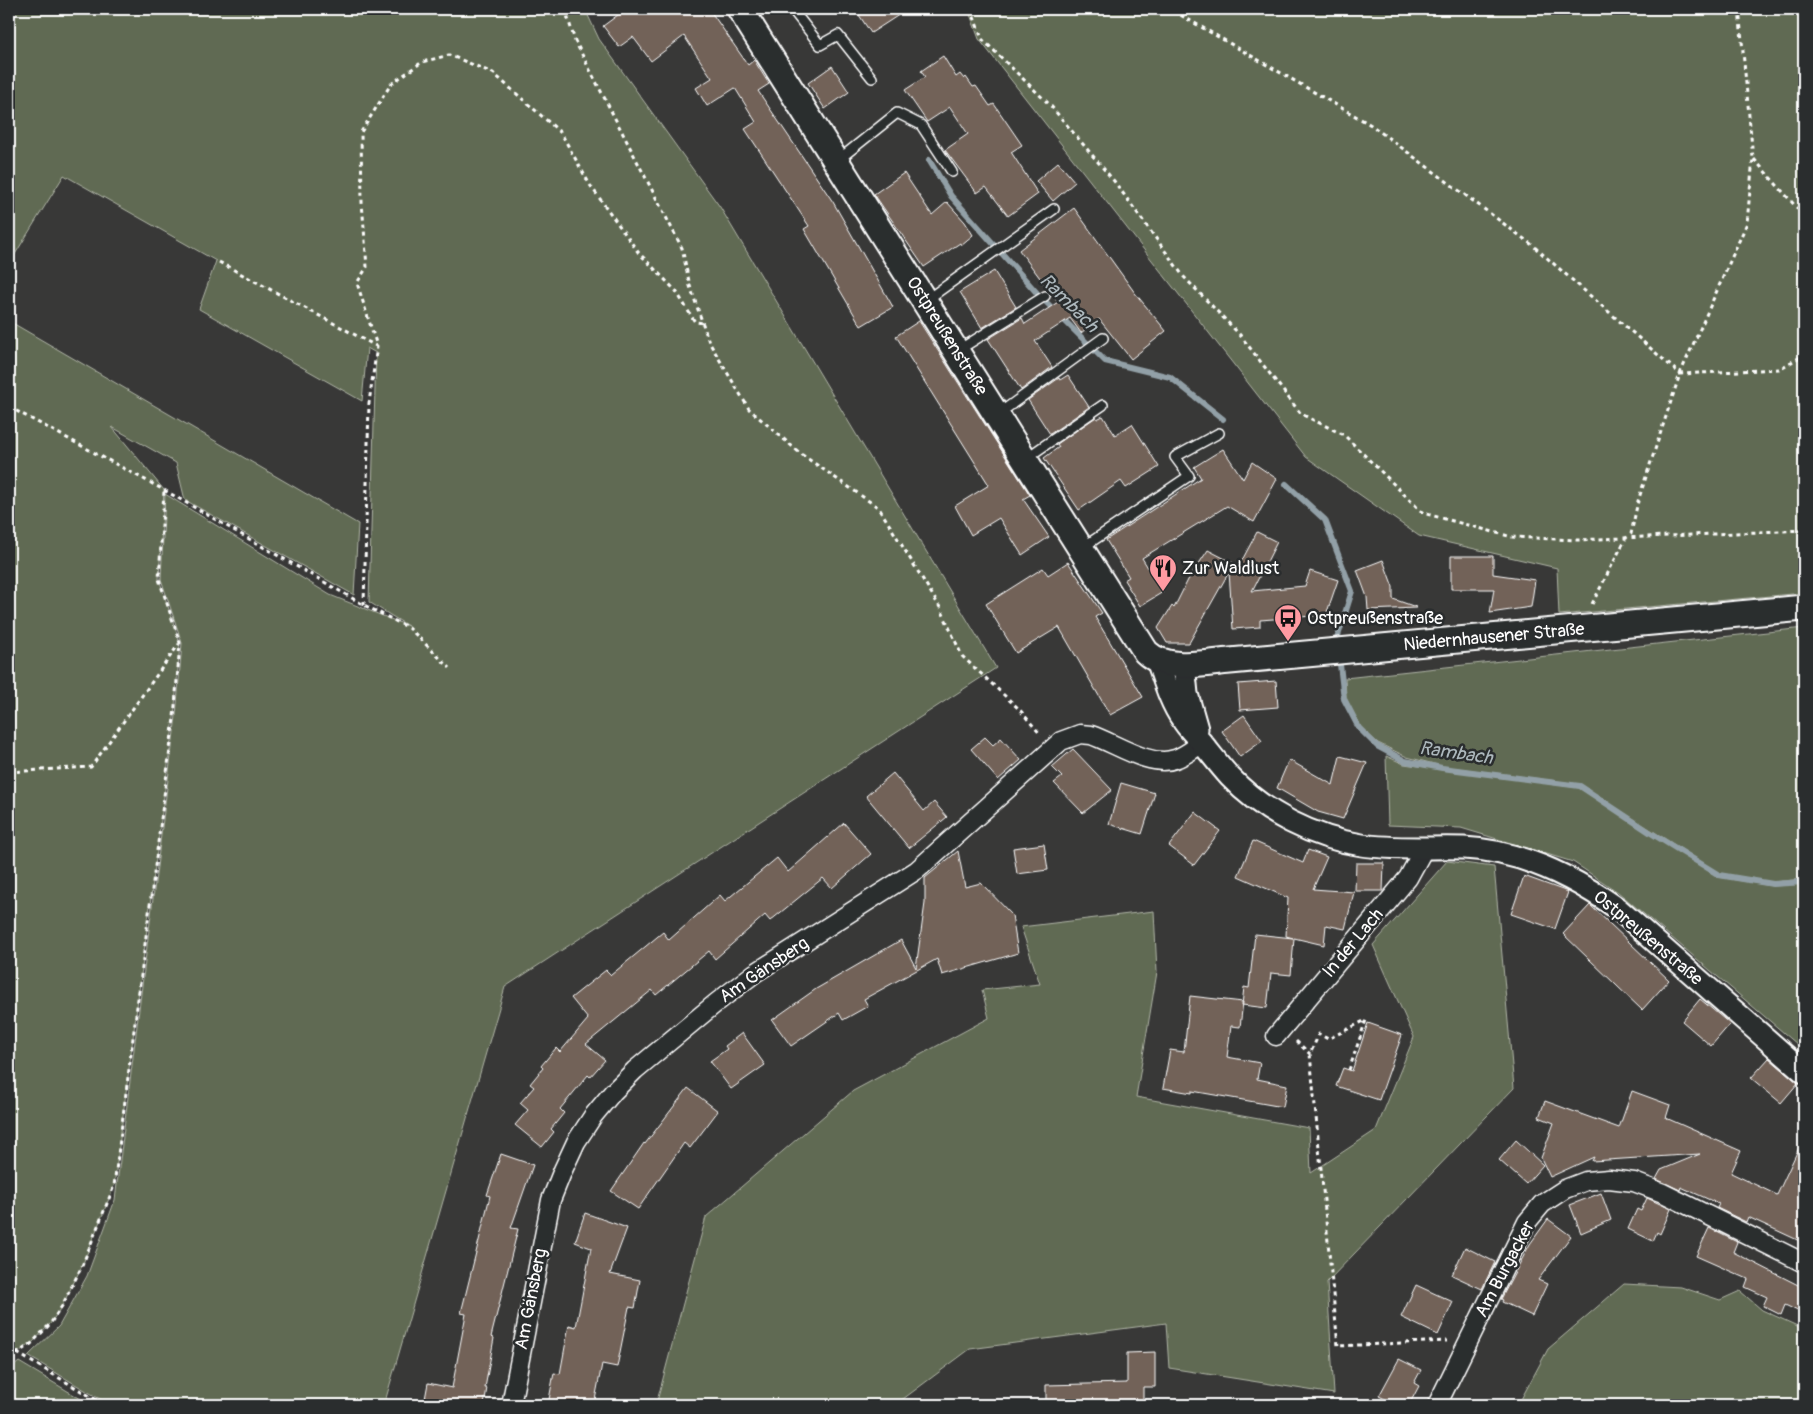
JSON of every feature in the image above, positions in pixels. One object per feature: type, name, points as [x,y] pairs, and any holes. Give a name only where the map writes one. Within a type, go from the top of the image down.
[{"type":"main road","name":"Ostpreußenstraße","points":[[740,9],[1146,652],[1157,660]]},
{"type":"main road","name":"Niedernhausener Straße","points":[[1184,664],[1314,654],[1804,608]]},
{"type":"main road","points":[[1157,660],[1184,664]]},
{"type":"street","name":"Ostpreußenstraße","points":[[1157,660],[1182,720],[1221,767],[1247,793],[1282,817],[1303,828],[1341,841],[1364,846],[1466,848],[1491,851],[1520,858],[1548,868],[1596,893],[1617,908],[1804,1072]]},
{"type":"street","name":"Ostpreußenstraße","points":[[1184,664],[1187,694],[1192,716],[1202,743]]},
{"type":"street","name":"Am Gänsberg","points":[[511,1405],[544,1230],[562,1170],[576,1142],[593,1116],[635,1070],[756,973],[917,870],[1053,748],[1070,737],[1080,734],[1091,735],[1160,762],[1174,760],[1202,743]]},
{"type":"street","name":"In der Lach","points":[[1276,1036],[1408,878],[1425,847]]},
{"type":"street","name":"Am Burgacker","points":[[1436,1405],[1527,1222],[1542,1204],[1565,1189],[1586,1181],[1610,1179],[1634,1182],[1663,1193],[1804,1263]]},
{"type":"lane","points":[[792,9],[820,45],[838,34],[872,78]]},
{"type":"lane","points":[[836,161],[896,113],[921,124],[952,172]]},
{"type":"lane","points":[[925,301],[1054,209]]},
{"type":"lane","points":[[956,351],[1042,298]]},
{"type":"lane","points":[[997,415],[1103,338]]},
{"type":"lane","points":[[1025,459],[1103,405]]},
{"type":"lane","points":[[1081,548],[1189,476],[1175,456],[1219,432]]},
{"type":"path","points":[[565,9],[575,41],[682,248],[690,286],[709,342],[749,410],[801,454],[879,508],[941,608],[962,656],[1019,709],[1053,748]]},
{"type":"path","points":[[971,9],[982,39],[1050,105],[1114,181],[1184,277],[1240,335],[1301,414],[1344,435],[1423,513],[1512,537],[1577,540],[1804,530]]},
{"type":"path","points":[[1166,9],[1177,13],[1371,125],[1532,244],[1680,374],[1779,370],[1804,355]]},
{"type":"path","points":[[1177,13],[1202,9]]},
{"type":"path","points":[[1579,629],[1626,538],[1631,534],[1638,501],[1680,374],[1747,223],[1753,158],[1739,9]]},
{"type":"path","points":[[364,605],[369,403],[377,346],[357,284],[367,267],[362,202],[360,132],[391,84],[422,62],[448,55],[493,73],[561,133],[590,185],[638,252],[676,290],[695,322],[703,323]]},
{"type":"path","points":[[1753,158],[1804,216]]},
{"type":"path","points":[[219,262],[377,346]]},
{"type":"path","points":[[9,406],[164,490],[364,605],[409,628],[450,668]]},
{"type":"path","points":[[9,1358],[31,1344],[50,1324],[62,1306],[82,1266],[114,1186],[174,718],[180,643],[158,579],[164,490]]},
{"type":"path","points":[[9,772],[91,767],[180,643]]},
{"type":"path","points":[[1349,1070],[1366,1020],[1328,1039],[1319,1034],[1310,1054],[1338,1346],[1468,1340]]},
{"type":"path","points":[[17,1353],[105,1405]]},
{"type":"green space","points":[[9,9],[585,9],[599,39],[720,207],[996,668],[505,987],[384,1405],[110,1405],[28,1356],[59,1326],[87,1276],[115,1200],[176,716],[182,643],[161,579],[165,494],[330,595],[408,626],[369,602],[376,353],[367,348],[362,401],[199,309],[216,261],[64,175],[9,264]]},
{"type":"green space","points":[[968,9],[1804,9],[1804,593],[1559,615],[1557,568],[1419,536],[1306,457],[979,39]]},
{"type":"green space","points":[[9,321],[358,524],[354,595],[185,500],[176,463],[112,427],[164,490],[159,579],[180,643],[174,718],[114,1186],[82,1266],[62,1306],[50,1324],[31,1344],[9,1358]]},
{"type":"green space","points":[[1804,628],[1804,879],[1772,882],[1719,873],[1579,784],[1442,766],[1407,757],[1378,743],[1360,727],[1346,698],[1345,678]]},
{"type":"green space","points":[[1386,756],[1404,764],[1579,788],[1718,877],[1772,886],[1804,884],[1804,1050],[1618,892],[1573,862],[1461,828],[1388,825]]},
{"type":"green space","points":[[1447,861],[1494,867],[1514,1088],[1327,1282],[1334,1394],[1169,1368],[1166,1323],[970,1349],[895,1405],[656,1405],[706,1217],[853,1091],[989,1018],[982,990],[1040,984],[1021,927],[1154,911],[1157,972],[1136,1097],[1309,1128],[1311,1173],[1376,1130],[1414,1037],[1373,945]]},
{"type":"green space","points":[[1624,1284],[1681,1287],[1720,1300],[1740,1291],[1762,1310],[1804,1329],[1804,1405],[1518,1405],[1548,1349]]},
{"type":"green space","points":[[19,1362],[91,1405],[9,1405],[9,1370]]},
{"type":"building","points":[[626,9],[709,9],[748,65],[754,60],[769,84],[758,91],[833,202],[893,307],[861,326],[804,229],[809,226],[745,129],[756,122],[735,88],[707,106],[696,88],[712,78],[684,36],[651,61],[633,37],[619,47],[603,26]]},
{"type":"building","points":[[855,9],[908,9],[871,33]]},
{"type":"building","points":[[943,56],[956,77],[960,74],[964,79],[966,77],[973,87],[976,86],[990,106],[994,104],[1022,145],[1011,152],[1038,194],[1008,216],[986,187],[977,193],[945,150],[968,134],[950,107],[927,122],[905,90],[925,77],[921,71]]},
{"type":"building","points":[[832,66],[849,92],[825,109],[808,83]]},
{"type":"building","points":[[1058,162],[1075,182],[1053,201],[1036,181]]},
{"type":"building","points":[[904,173],[932,215],[947,202],[965,222],[973,235],[961,245],[960,243],[924,267],[874,194]]},
{"type":"building","points":[[1074,208],[1135,293],[1166,331],[1131,359],[1099,319],[1081,333],[1070,318],[1035,341],[1052,367],[1021,390],[988,339],[1022,318],[1025,324],[1058,302],[1019,250]]},
{"type":"building","points":[[994,271],[1016,307],[982,328],[960,292]]},
{"type":"building","points":[[919,321],[1030,495],[1023,499],[1049,537],[1022,555],[999,518],[971,535],[955,506],[989,485],[896,336]]},
{"type":"building","points":[[1068,375],[1089,407],[1050,434],[1028,400],[1059,378],[1060,380]]},
{"type":"building","points":[[1103,416],[1115,435],[1132,424],[1159,467],[1126,488],[1121,481],[1079,510],[1044,458],[1059,447],[1057,444],[1096,417],[1097,419]]},
{"type":"building","points":[[1223,449],[1243,479],[1252,462],[1277,479],[1254,522],[1227,506],[1142,558],[1163,592],[1140,606],[1124,580],[1129,577],[1106,540],[1201,478],[1194,467]]},
{"type":"building","points":[[1257,532],[1277,542],[1252,591],[1305,586],[1310,571],[1338,580],[1326,615],[1260,620],[1260,627],[1233,629],[1229,572],[1189,643],[1167,643],[1158,628],[1172,606],[1174,608],[1188,580],[1208,550],[1239,566]]},
{"type":"building","points":[[1451,556],[1493,556],[1493,574],[1535,580],[1531,607],[1490,613],[1494,589],[1451,589]]},
{"type":"building","points":[[1383,560],[1393,587],[1393,599],[1416,608],[1368,610],[1367,597],[1357,570]]},
{"type":"building","points":[[1068,562],[1102,613],[1095,617],[1143,697],[1110,715],[1059,627],[1016,653],[986,604],[1043,568],[1048,575]]},
{"type":"building","points":[[1276,681],[1278,707],[1240,710],[1238,684]]},
{"type":"building","points":[[1244,715],[1262,741],[1240,757],[1222,731]]},
{"type":"building","points":[[985,737],[993,745],[1001,738],[1021,760],[998,780],[971,749]]},
{"type":"building","points":[[1073,749],[1112,790],[1083,813],[1054,783],[1062,777],[1052,767]]},
{"type":"building","points":[[1340,756],[1367,763],[1343,819],[1318,812],[1277,788],[1289,760],[1333,785]]},
{"type":"building","points":[[893,773],[924,811],[934,802],[947,817],[909,848],[866,796]]},
{"type":"building","points":[[1121,783],[1155,793],[1142,834],[1109,824]]},
{"type":"building","points":[[1195,812],[1220,831],[1194,865],[1169,846]]},
{"type":"building","points":[[844,823],[871,854],[832,888],[823,878],[770,921],[765,915],[715,959],[709,951],[656,995],[652,990],[586,1044],[605,1060],[590,1077],[588,1075],[560,1109],[564,1113],[551,1129],[554,1132],[542,1147],[515,1125],[528,1110],[520,1103],[534,1087],[530,1084],[543,1068],[541,1066],[556,1048],[560,1052],[588,1019],[571,998],[606,970],[611,975],[663,932],[669,940],[720,895],[725,901],[777,858],[788,872]]},
{"type":"building","points":[[1253,841],[1303,863],[1308,850],[1327,857],[1313,889],[1354,892],[1345,929],[1326,925],[1324,945],[1294,938],[1291,975],[1271,973],[1267,1008],[1242,1005],[1244,987],[1249,988],[1255,934],[1293,938],[1286,936],[1288,898],[1238,876]]},
{"type":"building","points":[[1044,844],[1048,870],[1017,874],[1013,848]]},
{"type":"building","points":[[958,851],[965,887],[981,883],[1012,915],[1018,953],[942,975],[937,959],[864,999],[868,1006],[843,1020],[839,1013],[791,1046],[772,1020],[816,989],[901,940],[916,968],[925,903],[925,878]]},
{"type":"building","points":[[1356,863],[1384,863],[1383,891],[1355,891]]},
{"type":"building","points":[[1524,876],[1568,892],[1555,929],[1511,914]]},
{"type":"building","points":[[1590,905],[1669,980],[1642,1010],[1563,934]]},
{"type":"building","points":[[1190,996],[1243,1002],[1240,1027],[1231,1026],[1227,1057],[1260,1063],[1257,1079],[1287,1085],[1283,1107],[1192,1091],[1192,1093],[1163,1088],[1170,1050],[1184,1052]]},
{"type":"building","points":[[1700,999],[1730,1024],[1711,1046],[1682,1021]]},
{"type":"building","points":[[1368,1023],[1402,1035],[1379,1100],[1336,1086],[1343,1068],[1352,1071]]},
{"type":"building","points":[[742,1033],[765,1065],[731,1089],[710,1061],[727,1049],[725,1046]]},
{"type":"building","points":[[1769,1058],[1798,1083],[1781,1103],[1751,1078]]},
{"type":"building","points":[[688,1088],[718,1111],[690,1148],[684,1143],[638,1209],[611,1191],[644,1143]]},
{"type":"building","points":[[1632,1091],[1670,1105],[1666,1118],[1741,1151],[1731,1173],[1777,1195],[1804,1137],[1804,1243],[1748,1217],[1746,1222],[1717,1208],[1719,1204],[1681,1187],[1680,1190],[1656,1179],[1661,1170],[1700,1154],[1592,1161],[1594,1157],[1550,1177],[1541,1158],[1554,1123],[1539,1117],[1545,1101],[1619,1128]]},
{"type":"building","points":[[1516,1140],[1543,1165],[1526,1184],[1499,1160]]},
{"type":"building","points":[[501,1154],[533,1165],[511,1228],[518,1229],[491,1337],[494,1338],[485,1388],[487,1388],[484,1405],[431,1405],[432,1401],[425,1399],[428,1383],[452,1388],[466,1314],[461,1313],[490,1196],[487,1195]]},
{"type":"building","points":[[1601,1193],[1611,1220],[1581,1233],[1570,1205]]},
{"type":"building","points":[[1647,1198],[1671,1209],[1660,1234],[1657,1232],[1653,1241],[1628,1229],[1637,1209],[1641,1211]]},
{"type":"building","points":[[585,1213],[627,1228],[610,1274],[640,1280],[635,1308],[629,1307],[617,1367],[602,1364],[594,1405],[548,1405],[554,1373],[560,1374],[569,1325],[576,1327],[591,1248],[575,1242]]},
{"type":"building","points":[[1548,1219],[1571,1236],[1538,1280],[1547,1284],[1532,1316],[1502,1302],[1503,1300],[1501,1299],[1530,1244]]},
{"type":"building","points":[[1709,1228],[1737,1242],[1733,1252],[1804,1288],[1804,1314],[1785,1305],[1781,1315],[1763,1306],[1767,1297],[1745,1287],[1748,1279],[1696,1256]]},
{"type":"building","points":[[1465,1247],[1495,1262],[1482,1289],[1452,1275]]},
{"type":"building","points":[[1416,1285],[1453,1302],[1438,1335],[1401,1317]]},
{"type":"building","points":[[1155,1352],[1155,1387],[1143,1387],[1143,1405],[1046,1405],[1046,1385],[1127,1383],[1127,1353]]},
{"type":"building","points":[[1399,1359],[1421,1370],[1414,1383],[1419,1386],[1409,1405],[1397,1405],[1379,1396]]},
{"type":"waterway","name":"Rambach","points":[[929,160],[951,196],[1037,293],[1105,361],[1170,377],[1223,419]]},
{"type":"waterway","name":"Rambach","points":[[1286,484],[1325,520],[1352,591],[1337,639],[1338,646]]},
{"type":"waterway","name":"Rambach","points":[[1339,656],[1344,699],[1359,728],[1377,746],[1405,761],[1442,768],[1580,786],[1719,875],[1773,884],[1804,882]]},
{"type":"place","name":"Zur Waldlust","points":[[1163,592]]},
{"type":"place","name":"Ostpreußenstraße","points":[[1288,642]]}]
